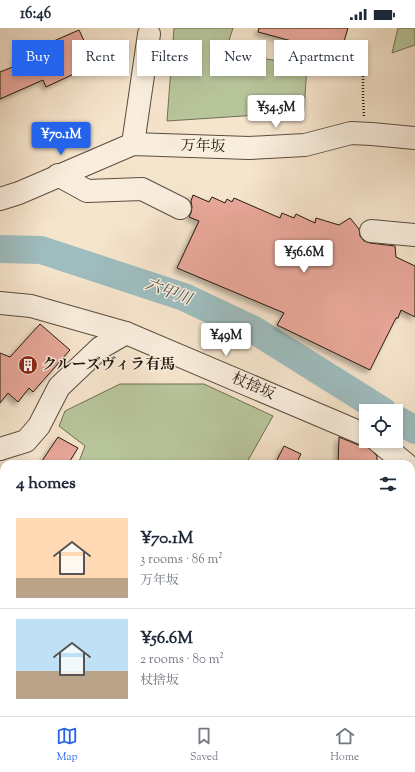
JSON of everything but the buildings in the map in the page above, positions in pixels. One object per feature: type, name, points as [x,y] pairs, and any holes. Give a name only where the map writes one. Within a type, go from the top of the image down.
[{"type":"street","points":[[133,144],[149,34]]},
{"type":"street","name":"万年坂","points":[[0,198],[19,193],[133,144],[249,148],[305,145],[351,133],[415,138]]},
{"type":"street","points":[[58,176],[88,191],[142,189],[180,208]]},
{"type":"street","points":[[371,231],[415,235]]},
{"type":"street","name":"杖捨坂","points":[[0,303],[31,306],[126,333],[359,432]]},
{"type":"street","points":[[0,449],[26,440],[39,426],[59,387],[100,348],[126,333]]},
{"type":"street","points":[[387,448],[401,460]]},
{"type":"path","points":[[363,76],[364,116],[372,134]]},
{"type":"green space","points":[[174,28],[233,28],[229,40],[210,40],[210,76],[266,76],[266,59],[274,60],[274,76],[306,76],[304,112],[167,121],[170,76],[202,76],[202,40],[173,40]]},
{"type":"green space","points":[[398,28],[415,28],[415,45],[392,53]]},
{"type":"green space","points":[[120,384],[204,384],[273,416],[248,460],[80,460],[85,446],[59,426],[65,411]]},
{"type":"waterway","name":"六甲川","points":[[0,249],[41,250],[184,297],[254,330],[372,404]]},
{"type":"waterway","name":"六甲川","points":[[403,423],[415,430]]},
{"type":"place","name":"クルーズヴィラ有馬","points":[[28,365]]}]
